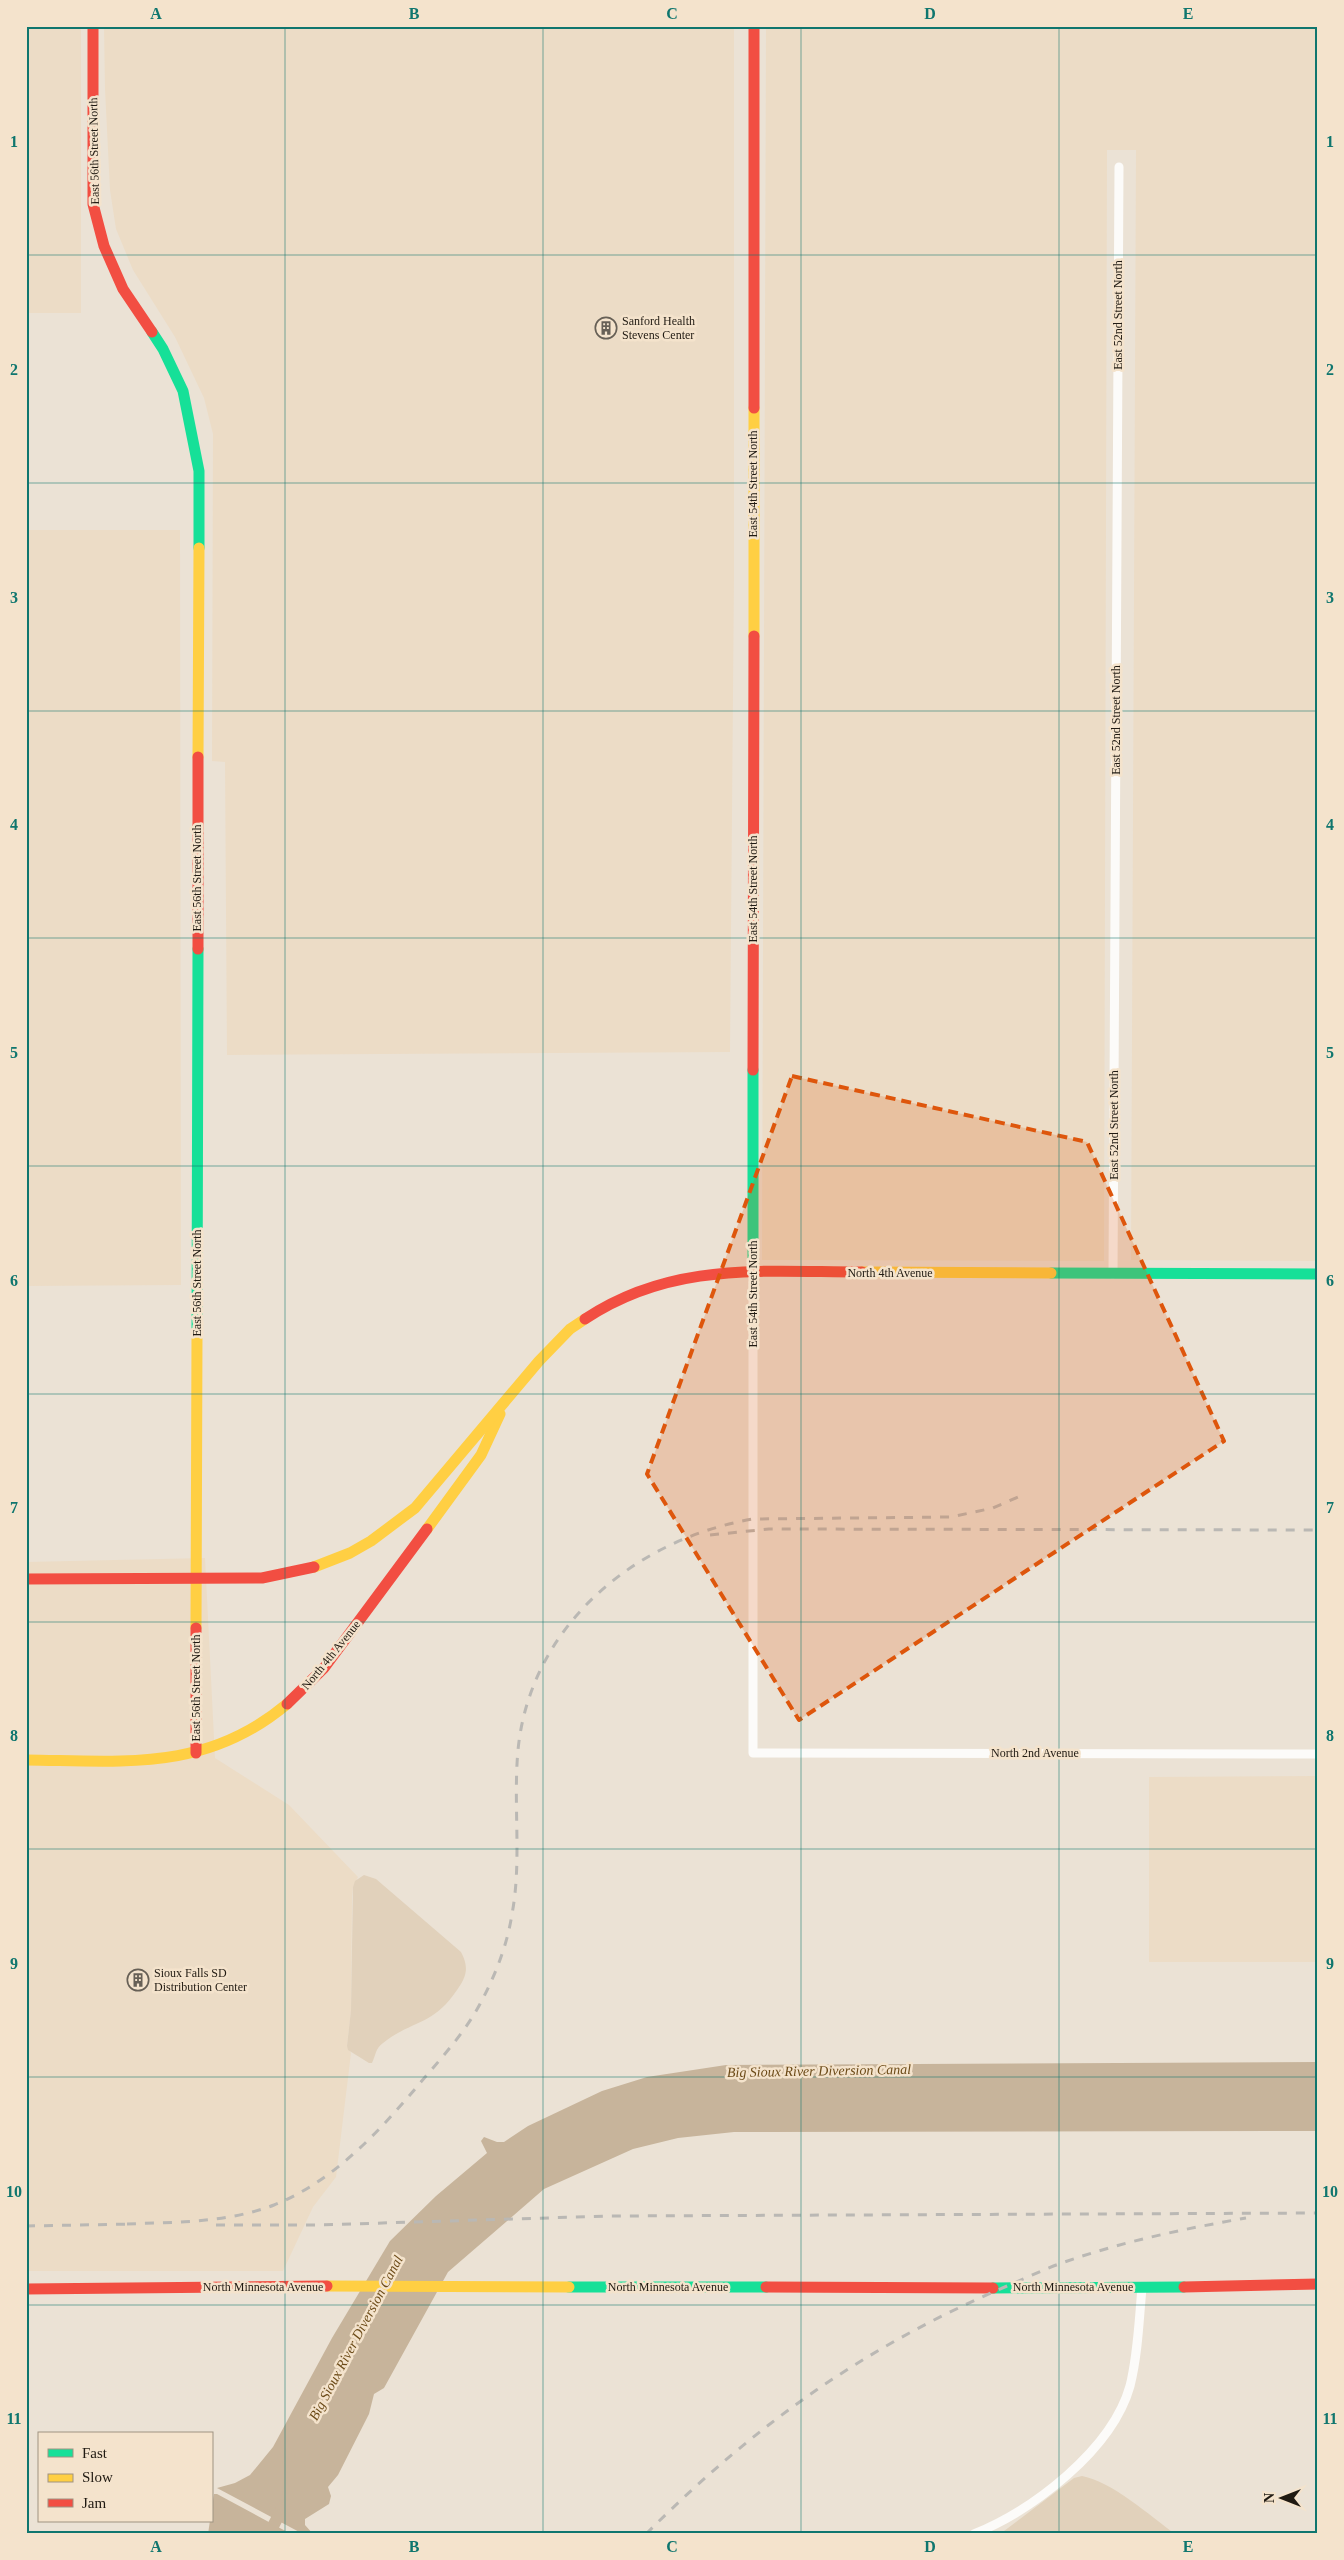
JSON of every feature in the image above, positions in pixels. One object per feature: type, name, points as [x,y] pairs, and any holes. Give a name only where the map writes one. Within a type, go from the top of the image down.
[{"type":"street","name":"East 56th Street North","points":[[93,26],[93,204],[104,246],[123,289],[163,349],[183,391],[199,471],[196,1753]]},
{"type":"street","name":"East 54th Street North","points":[[753,1753],[754,26]]},
{"type":"street","name":"East 52nd Street North","points":[[1113,1274],[1119,167]]},
{"type":"street","name":"North 4th Avenue","points":[[26,1579],[238,1579],[286,1575],[329,1562],[371,1542],[415,1508],[468,1444],[570,1329],[606,1305],[645,1288],[674,1280],[707,1274],[753,1272],[1318,1274]]},
{"type":"street","name":"North 4th Avenue","points":[[26,1760],[143,1760],[196,1753],[258,1726],[294,1700],[309,1685],[480,1455],[507,1401]]},
{"type":"street","name":"North 2nd Avenue","points":[[753,1753],[1318,1754]]},
{"type":"street","name":"North Minnesota Avenue","points":[[26,2289],[1142,2288],[1315,2284]]},
{"type":"street","points":[[974,2534],[1013,2516],[1051,2488],[1086,2456],[1114,2420],[1124,2403],[1130,2386],[1142,2288]]},
{"type":"highlighted area","points":[[792,1076],[1087,1142],[1224,1441],[799,1720],[647,1474]]},
{"type":"shaded area","points":[[26,26],[81,26],[81,313],[26,313]]},
{"type":"shaded area","points":[[104,26],[734,26],[734,575],[730,1052],[227,1055],[225,762],[212,761],[213,434],[204,398],[175,337],[133,270],[116,229],[110,190]]},
{"type":"shaded area","points":[[766,26],[1318,26],[1318,1261],[1131,1260],[1136,150],[1107,150],[1104,1261],[762,1260]]},
{"type":"shaded area","points":[[26,530],[180,530],[181,1285],[26,1286]]},
{"type":"shaded area","points":[[205,1558],[215,1758],[289,1805],[358,1877],[353,1887],[352,1897],[351,2010],[347,2046],[351,2053],[336,2177],[313,2207],[283,2271],[26,2271],[26,1562]]},
{"type":"shaded area","points":[[1318,1776],[1318,1962],[1149,1962],[1149,1777]]},
{"type":"shaded area","points":[[364,1875],[376,1879],[461,1952],[466,1967],[463,1980],[448,2002],[431,2017],[403,2030],[380,2045],[372,2063],[348,2050],[347,2046],[351,2010],[353,1887],[355,1881]]},
{"type":"shaded area","points":[[1082,2476],[1094,2479],[1118,2492],[1175,2534],[1000,2534],[1074,2478]]},
{"type":"water","points":[[1318,2062],[1318,2131],[734,2132],[678,2138],[633,2149],[544,2189],[448,2272],[384,2388],[374,2394],[369,2414],[338,2475],[328,2487],[331,2496],[329,2504],[305,2519],[305,2525],[313,2534],[303,2534],[217,2488],[235,2483],[250,2475],[273,2447],[332,2338],[390,2241],[436,2196],[487,2153],[481,2141],[484,2137],[497,2142],[504,2142],[528,2126],[602,2091],[647,2077],[726,2065]]},
{"type":"water","points":[[214,2494],[217,2494],[291,2534],[208,2534],[210,2522],[212,2522]]},
{"type":"waterway","name":"Big Sioux River Diversion Canal","points":[[269,2534],[284,2505]]},
{"type":"railway","points":[[127,2224],[183,2222],[238,2215],[274,2205],[297,2194],[339,2166],[358,2150],[410,2095],[462,2032],[491,1983],[504,1949],[510,1926],[515,1894],[517,1853],[516,1791],[518,1750],[527,1705],[543,1664],[567,1628],[596,1596],[630,1568],[668,1546],[710,1530],[753,1519],[951,1517],[993,1508],[1025,1494]]},
{"type":"railway","points":[[710,1535],[769,1529],[1318,1530]]},
{"type":"railway","points":[[216,2225],[317,2225],[610,2216],[1318,2213]]},
{"type":"railway","points":[[646,2534],[687,2494],[771,2423],[859,2362],[906,2335],[1007,2286],[1082,2256],[1152,2237],[1246,2218]]},
{"type":"railway","points":[[26,2226],[134,2224]]},
{"type":"traffic: fast","points":[[152,332],[163,349],[183,391],[199,471],[199,548]]},
{"type":"traffic: fast","points":[[197,1334],[198,949]]},
{"type":"traffic: fast","points":[[753,1070],[753,1272]]},
{"type":"traffic: fast","points":[[1051,1273],[1318,1274]]},
{"type":"traffic: fast","points":[[569,2287],[766,2287]]},
{"type":"traffic: fast","points":[[993,2288],[1184,2287]]},
{"type":"traffic: slow","points":[[754,408],[754,636]]},
{"type":"traffic: slow","points":[[198,757],[199,548]]},
{"type":"traffic: slow","points":[[862,1272],[1051,1273]]},
{"type":"traffic: slow","points":[[314,1567],[350,1553],[371,1541],[415,1508],[539,1361],[570,1329],[585,1319]]},
{"type":"traffic: slow","points":[[196,1628],[197,1334]]},
{"type":"traffic: slow","points":[[427,1529],[481,1455],[500,1414]]},
{"type":"traffic: slow","points":[[26,1760],[130,1761],[163,1758],[195,1752],[226,1742],[257,1726],[287,1704]]},
{"type":"traffic: slow","points":[[327,2286],[569,2287]]},
{"type":"traffic: jam","points":[[93,26],[93,204],[104,246],[123,289],[152,332]]},
{"type":"traffic: jam","points":[[754,26],[754,408]]},
{"type":"traffic: jam","points":[[753,1070],[754,636]]},
{"type":"traffic: jam","points":[[198,757],[198,949]]},
{"type":"traffic: jam","points":[[585,1319],[618,1300],[651,1287],[685,1279],[719,1274],[754,1272],[862,1272]]},
{"type":"traffic: jam","points":[[287,1704],[324,1668],[427,1529]]},
{"type":"traffic: jam","points":[[26,1579],[262,1578],[314,1567]]},
{"type":"traffic: jam","points":[[196,1628],[196,1753]]},
{"type":"traffic: jam","points":[[1184,2287],[1318,2284]]},
{"type":"traffic: jam","points":[[26,2289],[327,2286]]},
{"type":"traffic: jam","points":[[766,2287],[993,2288]]},
{"type":"place","name":"Sanford Health Stevens Center","points":[[606,328]]},
{"type":"place","name":"Sioux Falls SD Distribution Center","points":[[138,1980]]}]
